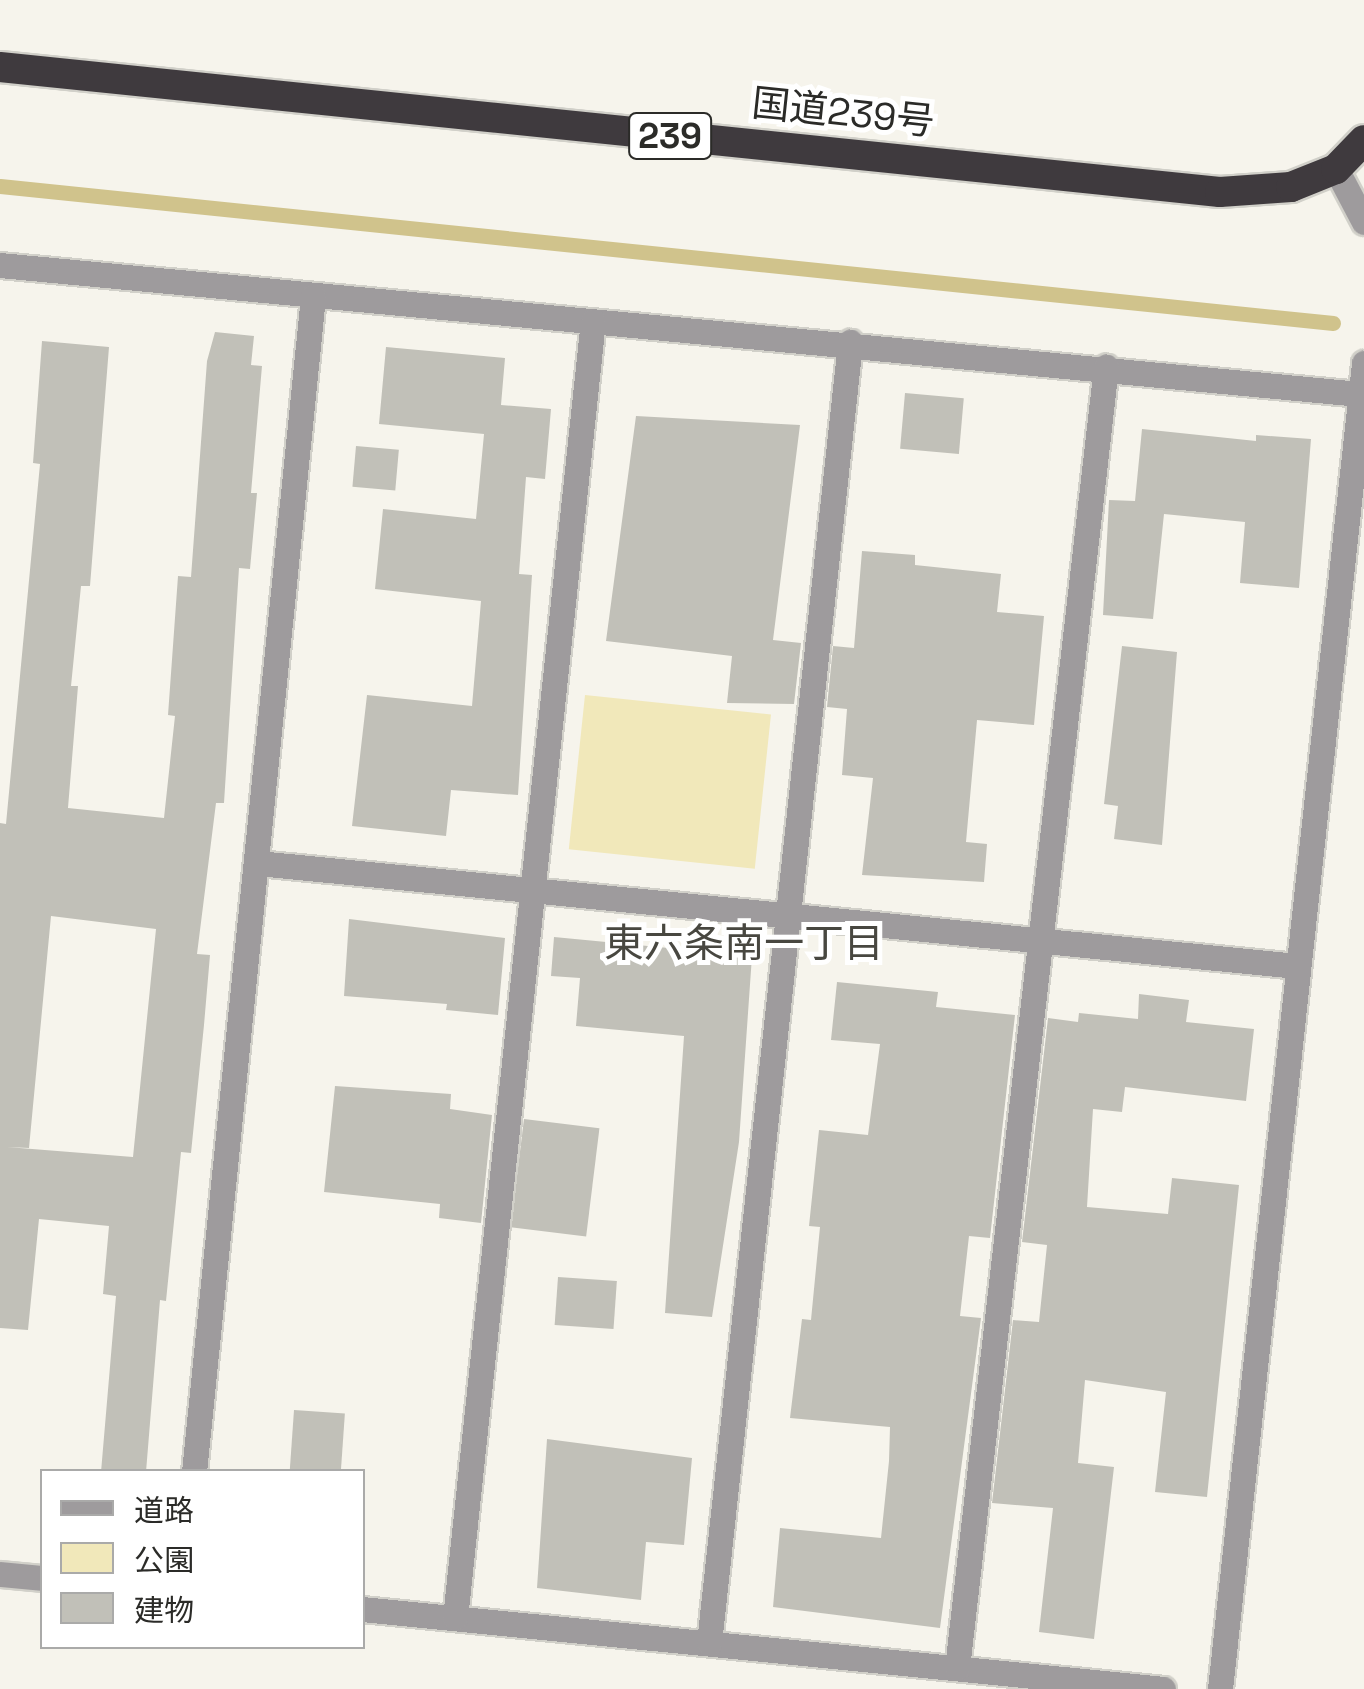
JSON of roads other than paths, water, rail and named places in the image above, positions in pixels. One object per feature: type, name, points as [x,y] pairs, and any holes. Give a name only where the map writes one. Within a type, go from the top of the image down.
[{"type":"highway","name":"国道239号","points":[[0,67],[1220,192],[1292,187],[1336,169],[1364,140]]},
{"type":"street","points":[[1336,169],[1364,222]]},
{"type":"street","points":[[0,265],[850,342],[1360,394]]},
{"type":"street","points":[[194,1469],[313,296]]},
{"type":"street","points":[[456,1618],[593,321]]},
{"type":"street","points":[[709,1644],[850,342]]},
{"type":"street","points":[[1220,1689],[1364,363]]},
{"type":"street","points":[[957,1668],[1106,367]]},
{"type":"street","points":[[258,863],[1298,966]]},
{"type":"street","points":[[0,1574],[40,1578]]},
{"type":"street","points":[[365,1608],[1163,1689]]},
{"type":"waterway","points":[[0,186],[1333,323]]},
{"type":"district","name":"東六条南一丁目","points":[[744,944]]}]
